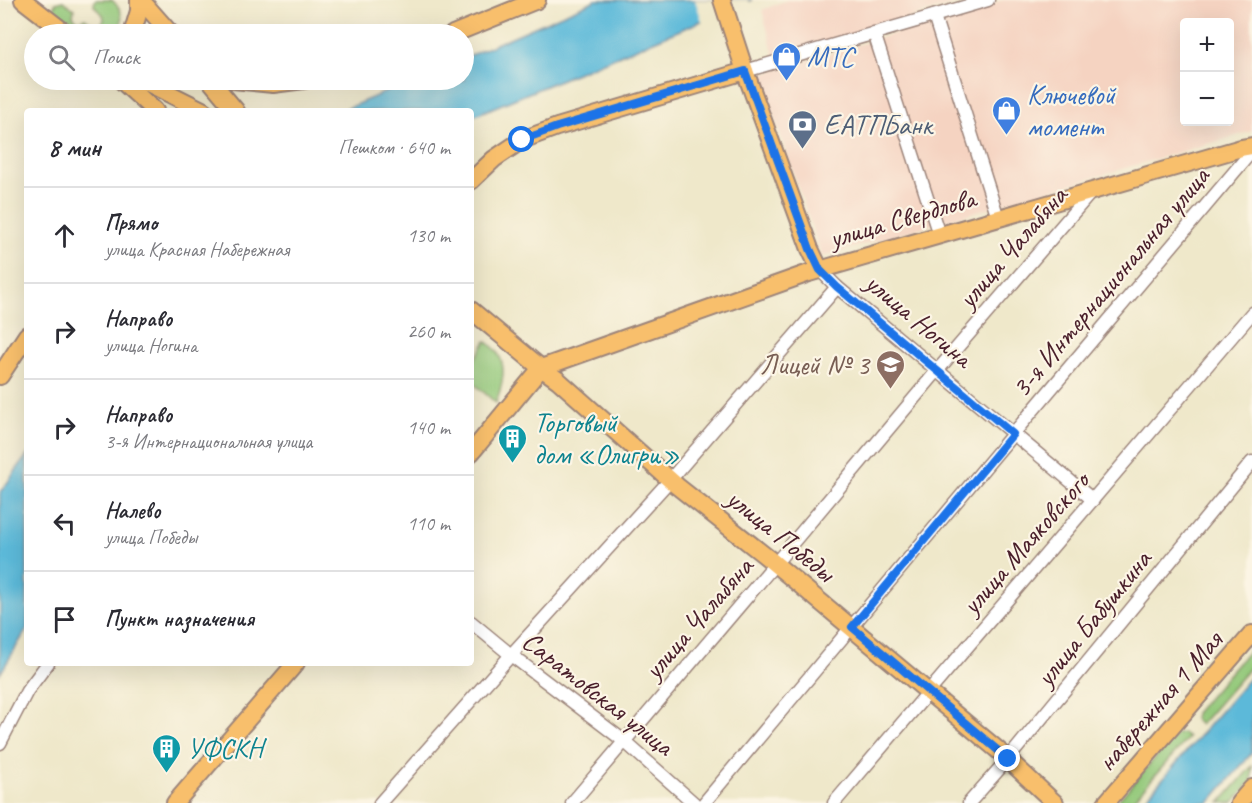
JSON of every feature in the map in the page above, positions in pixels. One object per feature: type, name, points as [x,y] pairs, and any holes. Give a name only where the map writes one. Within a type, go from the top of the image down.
[{"type":"main road","points":[[22,0],[54,24]]},
{"type":"main road","points":[[135,24],[140,0]]},
{"type":"main road","points":[[140,0],[162,24]]},
{"type":"main road","points":[[474,26],[537,0]]},
{"type":"main road","name":"улица Ногина","points":[[722,0],[745,71],[810,249],[820,270]]},
{"type":"main road","points":[[474,178],[494,159],[522,140],[557,127],[745,71]]},
{"type":"main road","points":[[132,90],[152,108]]},
{"type":"main road","points":[[162,90],[198,108]]},
{"type":"main road","points":[[218,90],[233,108]]},
{"type":"main road","name":"улица Свердлова","points":[[541,368],[820,270],[1252,146]]},
{"type":"main road","name":"улица Победы","points":[[474,312],[558,380],[670,480],[852,627],[1008,759],[1055,803]]},
{"type":"main road","points":[[0,376],[24,340]]},
{"type":"main road","points":[[474,449],[541,368]]},
{"type":"main road","name":"набережная 1 Мая","points":[[1106,803],[1252,634]]},
{"type":"main road","points":[[176,803],[293,666]]},
{"type":"main road","points":[[1239,803],[1252,788]]},
{"type":"street","points":[[745,71],[988,0]]},
{"type":"street","points":[[934,16],[998,218]]},
{"type":"street","points":[[874,33],[939,235]]},
{"type":"street","name":"3-я Интернациональная улица","points":[[704,803],[1252,151]]},
{"type":"street","name":"улица Чалабяна","points":[[572,803],[1093,190]]},
{"type":"street","name":"улица Ногина","points":[[820,270],[837,287],[1093,500]]},
{"type":"street","points":[[380,803],[670,480],[837,287]]},
{"type":"street","name":"улица Маяковского","points":[[834,803],[1252,313]]},
{"type":"street","name":"улица Бабушкина","points":[[969,803],[1008,759],[1252,462]]},
{"type":"street","name":"Саратовская улица","points":[[474,624],[624,741],[694,803]]},
{"type":"street","points":[[0,743],[27,691],[46,666]]},
{"type":"shaded area","points":[[787,0],[968,0],[775,59],[762,10]]},
{"type":"shaded area","points":[[1003,0],[1252,0],[1252,131],[822,257],[760,75]]},
{"type":"green space","points":[[95,0],[112,0],[119,8],[122,16],[121,24],[100,24],[104,18],[94,6]]},
{"type":"green space","points":[[63,1],[74,9],[73,16],[79,21],[85,18],[92,24],[68,24],[51,11],[56,3]]},
{"type":"green space","points":[[486,341],[499,354],[503,377],[496,403],[474,384],[474,360]]},
{"type":"green space","points":[[1252,647],[1252,665],[1200,725],[1195,720],[1195,713]]},
{"type":"green space","points":[[1183,733],[1188,738],[1131,803],[1116,803],[1176,734]]},
{"type":"green space","points":[[1252,766],[1252,781],[1233,803],[1220,803]]},
{"type":"water","points":[[596,0],[752,0],[474,116],[474,108],[348,108],[390,90],[474,90],[474,54]]},
{"type":"water","points":[[24,459],[24,634],[0,674],[0,493]]},
{"type":"water","points":[[1252,675],[1252,753],[1209,803],[1142,803]]},
{"type":"pier","points":[[695,0],[748,0],[750,4],[703,24]]},
{"type":"place","name":"МТС","points":[[786,82]]},
{"type":"place","name":"Ключевой момент","points":[[1006,136]]},
{"type":"place","name":"ЕАТПБанк","points":[[803,150]]},
{"type":"place","name":"Лицей № 3","points":[[890,390]]},
{"type":"place","name":"Торговый дом «Олигри»","points":[[513,464]]},
{"type":"place","name":"УФСКН","points":[[166,774]]},
{"type":"route","points":[[522,140],[557,127],[745,71],[810,249],[820,270],[837,287],[1013,434],[852,627],[1008,759]]}]
